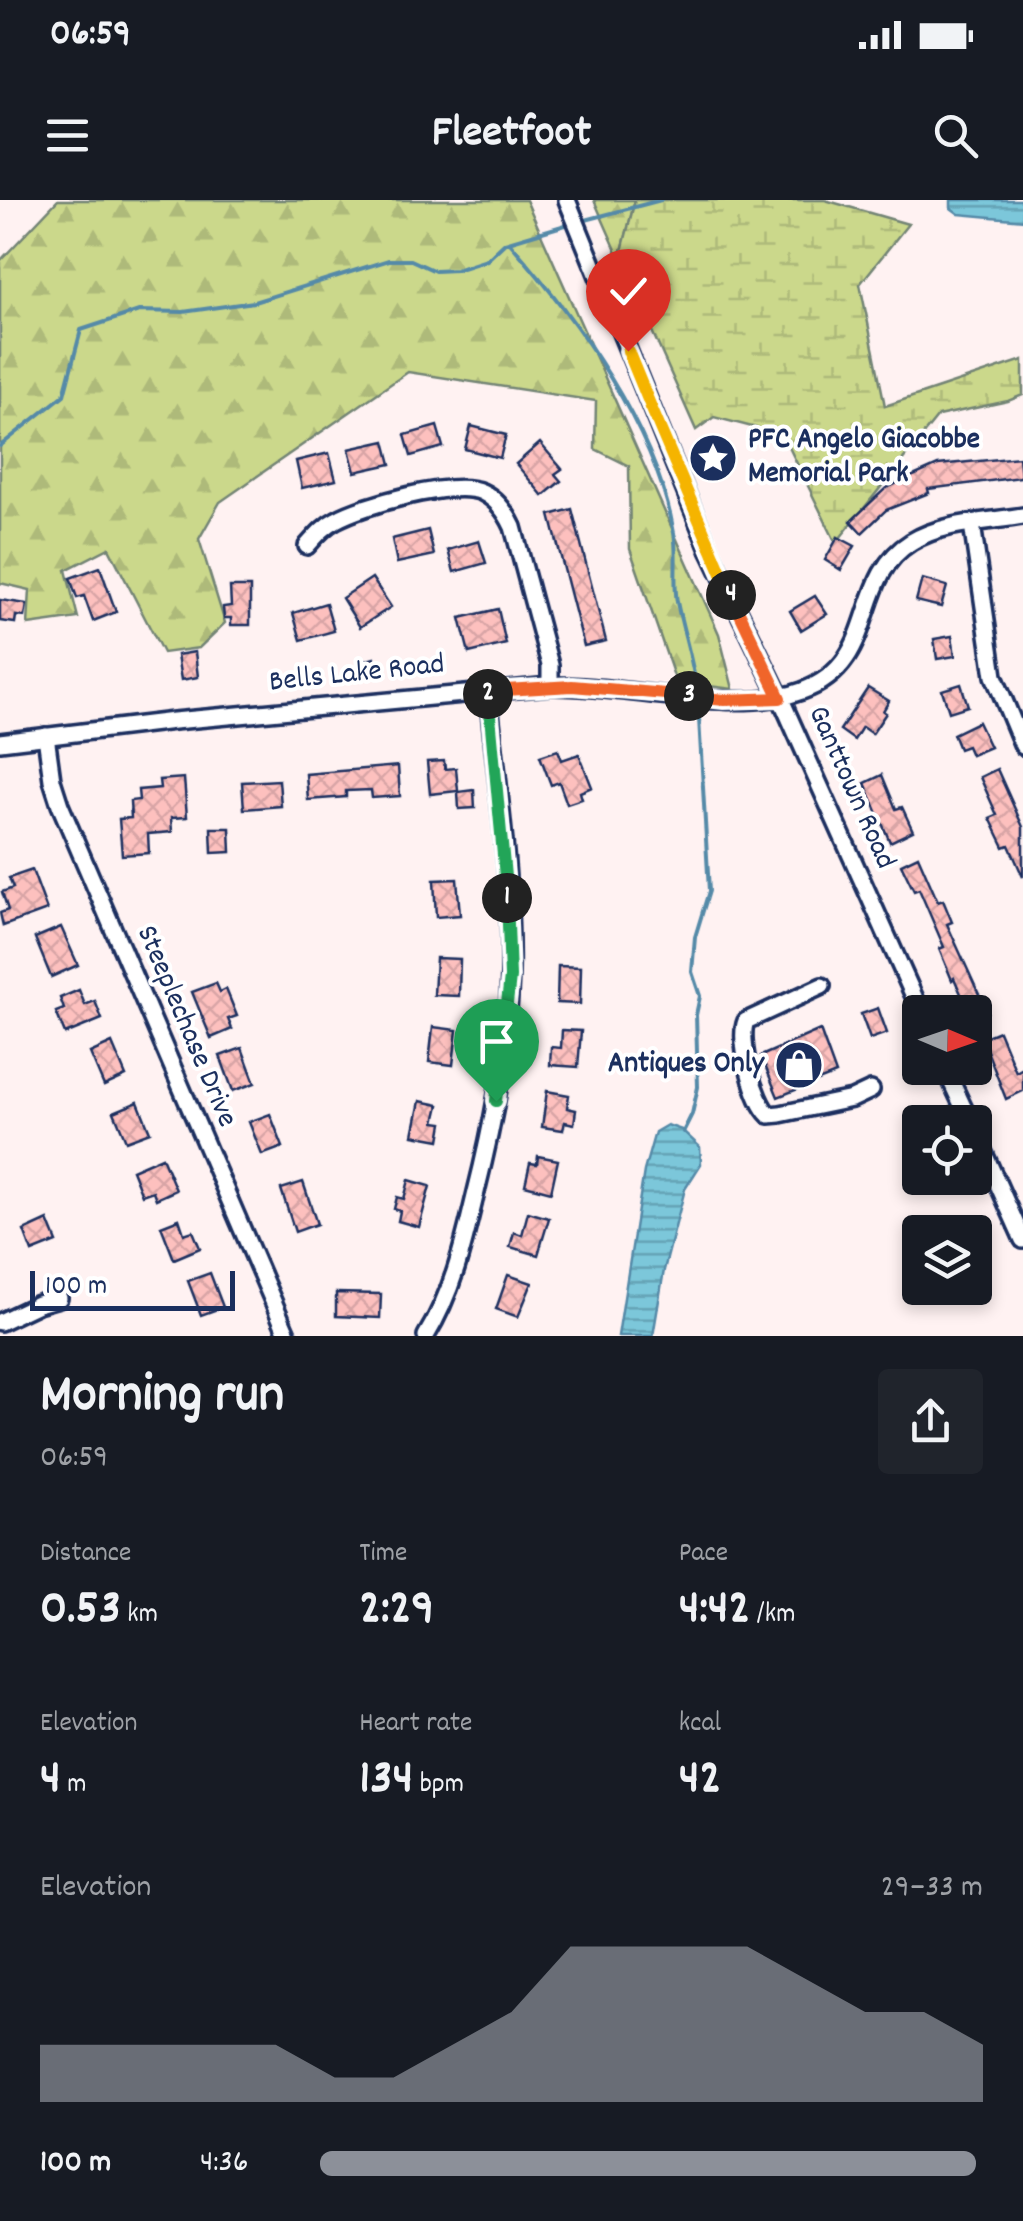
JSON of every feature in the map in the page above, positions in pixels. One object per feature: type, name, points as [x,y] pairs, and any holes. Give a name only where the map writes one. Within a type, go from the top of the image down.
[{"type":"street","name":"Ganttown Road","points":[[570,207],[710,552],[912,995]]},
{"type":"street","points":[[306,546],[323,528],[348,514],[445,488],[481,491],[502,508],[513,527],[550,664],[550,686]]},
{"type":"street","points":[[780,698],[804,691],[842,666],[857,639],[876,586],[897,553],[924,535],[1023,516]]},
{"type":"street","points":[[972,524],[994,676],[1023,746]]},
{"type":"street","name":"Bells Lake Road","points":[[0,742],[550,686],[594,686],[710,698],[780,698]]},
{"type":"street","points":[[426,1336],[450,1290],[462,1250],[494,1112],[505,1042],[509,921],[488,691]]},
{"type":"street","name":"Steeplechase Drive","points":[[46,736],[60,805],[288,1336]]},
{"type":"street","points":[[822,986],[746,1021],[742,1035],[759,1104],[769,1114],[780,1114],[852,1099],[871,1090]]},
{"type":"street","points":[[992,1172],[1023,1240]]},
{"type":"street","points":[[0,1322],[60,1298]]},
{"type":"green space","points":[[58,200],[526,200],[719,634],[733,689],[676,682],[630,549],[629,466],[595,449],[596,401],[408,372],[220,502],[199,539],[225,623],[199,648],[163,653],[109,548],[66,570],[78,618],[28,625],[30,590],[0,583],[0,261]]},
{"type":"green space","points":[[594,200],[635,200],[620,259]]},
{"type":"green space","points":[[635,200],[825,200],[908,224],[860,284],[885,406],[1023,360],[1023,395],[938,416],[836,543],[783,435],[714,417],[696,430],[620,259]]},
{"type":"water","points":[[951,200],[1023,200],[1023,220],[959,214],[951,208]]},
{"type":"water","points":[[667,1125],[682,1130],[700,1147],[701,1164],[685,1189],[664,1270],[653,1336],[618,1336],[644,1171],[655,1132]]},
{"type":"building","points":[[437,426],[443,447],[411,456],[405,435]]},
{"type":"building","points":[[471,426],[506,435],[500,458],[465,449]]},
{"type":"building","points":[[385,441],[391,464],[355,472],[349,449]]},
{"type":"building","points":[[540,443],[562,469],[555,474],[561,481],[543,496],[516,464]]},
{"type":"building","points":[[329,453],[336,480],[302,488],[296,461]]},
{"type":"building","points":[[1019,457],[1021,477],[928,489],[929,493],[886,510],[862,533],[851,521],[886,488],[938,465]]},
{"type":"building","points":[[572,509],[606,641],[584,646],[550,515]]},
{"type":"building","points":[[428,530],[434,555],[397,563],[392,539]]},
{"type":"building","points":[[838,537],[855,546],[841,570],[825,560]]},
{"type":"building","points":[[479,541],[486,563],[454,572],[448,550]]},
{"type":"building","points":[[100,567],[116,612],[93,621],[84,596],[77,598],[70,578]]},
{"type":"building","points":[[372,578],[391,607],[360,627],[342,598]]},
{"type":"building","points":[[922,579],[947,586],[941,607],[916,601]]},
{"type":"building","points":[[230,587],[250,587],[250,625],[231,625],[231,618],[224,618],[223,607],[231,606]]},
{"type":"building","points":[[815,596],[827,614],[801,630],[790,611]]},
{"type":"building","points":[[0,600],[27,604],[25,617],[16,616],[15,623],[0,621]]},
{"type":"building","points":[[326,603],[334,631],[301,640],[293,613]]},
{"type":"building","points":[[498,609],[506,644],[469,653],[460,618]]},
{"type":"building","points":[[952,636],[955,656],[937,659],[934,639]]},
{"type":"building","points":[[195,652],[198,677],[181,680],[177,655]]},
{"type":"building","points":[[374,658],[378,672],[364,676],[360,662]]},
{"type":"building","points":[[961,684],[968,706],[949,712],[942,690]]},
{"type":"building","points":[[868,688],[889,701],[883,711],[886,713],[872,734],[862,727],[854,740],[840,730]]},
{"type":"building","points":[[978,722],[990,747],[971,755],[967,746],[959,749],[953,734]]},
{"type":"building","points":[[558,750],[562,760],[579,754],[592,787],[580,792],[582,799],[567,804],[559,782],[551,785],[540,756]]},
{"type":"building","points":[[444,761],[445,769],[456,768],[458,791],[430,794],[427,762]]},
{"type":"building","points":[[398,766],[400,796],[372,798],[371,790],[346,791],[346,797],[308,800],[306,774]]},
{"type":"building","points":[[997,769],[1023,827],[1023,877],[1009,845],[1004,847],[990,818],[997,815],[980,777]]},
{"type":"building","points":[[882,775],[896,809],[902,807],[913,831],[890,842],[865,783]]},
{"type":"building","points":[[184,778],[187,817],[171,818],[172,832],[148,834],[149,853],[122,855],[119,819],[131,818],[130,801],[139,800],[138,790],[160,788],[159,780]]},
{"type":"building","points":[[279,780],[281,806],[244,809],[242,782]]},
{"type":"building","points":[[474,790],[475,808],[459,809],[458,792]]},
{"type":"building","points":[[211,828],[230,828],[231,852],[212,853]]},
{"type":"building","points":[[918,856],[938,902],[943,900],[952,922],[947,924],[979,995],[962,995],[952,980],[939,949],[944,947],[919,889],[914,891],[901,864]]},
{"type":"building","points":[[32,870],[47,910],[3,926],[0,913],[8,910],[2,892],[13,888],[9,878]]},
{"type":"building","points":[[457,879],[460,915],[436,917],[434,880]]},
{"type":"building","points":[[61,927],[78,965],[51,977],[35,938]]},
{"type":"building","points":[[436,958],[460,959],[459,996],[434,995]]},
{"type":"building","points":[[558,966],[581,967],[580,1004],[557,1003]]},
{"type":"building","points":[[216,983],[220,992],[226,989],[237,1016],[228,1019],[232,1029],[211,1038],[192,992]]},
{"type":"building","points":[[79,990],[85,1005],[95,1001],[102,1019],[65,1034],[56,1012],[64,1009],[60,998]]},
{"type":"building","points":[[878,1008],[887,1033],[870,1039],[861,1014]]},
{"type":"building","points":[[433,1027],[457,1030],[453,1065],[429,1062]]},
{"type":"building","points":[[562,1030],[581,1031],[578,1067],[550,1065],[551,1047],[561,1048]]},
{"type":"building","name":"Antiques Only","points":[[820,1030],[836,1074],[778,1097],[761,1056]]},
{"type":"building","points":[[999,1031],[1016,1072],[1023,1068],[1023,1091],[1006,1099],[992,1063],[992,1034]]},
{"type":"building","points":[[112,1043],[126,1076],[104,1086],[90,1053]]},
{"type":"building","points":[[242,1048],[255,1083],[233,1091],[220,1056]]},
{"type":"building","points":[[547,1091],[569,1095],[567,1108],[576,1110],[574,1124],[565,1122],[563,1130],[542,1127]]},
{"type":"building","points":[[420,1101],[439,1105],[435,1122],[443,1123],[440,1140],[413,1135]]},
{"type":"building","points":[[138,1102],[150,1132],[126,1141],[114,1112]]},
{"type":"building","points":[[270,1114],[283,1147],[262,1155],[249,1122]]},
{"type":"building","points":[[538,1156],[558,1160],[551,1192],[525,1185],[530,1163],[537,1164]]},
{"type":"building","points":[[162,1157],[176,1190],[156,1199],[153,1191],[142,1195],[132,1170]]},
{"type":"building","points":[[409,1180],[430,1186],[419,1227],[398,1221],[400,1211],[394,1209],[397,1197],[404,1199]]},
{"type":"building","points":[[303,1182],[317,1224],[295,1232],[281,1189]]},
{"type":"building","points":[[528,1212],[549,1218],[538,1255],[510,1247],[514,1232],[522,1235]]},
{"type":"building","points":[[179,1219],[184,1234],[193,1231],[200,1248],[174,1259],[161,1226]]},
{"type":"building","points":[[48,1220],[57,1242],[32,1252],[24,1231]]},
{"type":"building","points":[[210,1273],[223,1307],[201,1315],[188,1281]]},
{"type":"building","points":[[508,1275],[532,1283],[518,1317],[496,1309]]},
{"type":"building","points":[[336,1293],[381,1294],[380,1318],[336,1316]]},
{"type":"waterway","points":[[578,222],[661,200]]},
{"type":"waterway","points":[[0,446],[64,395],[81,330],[139,311],[183,312],[254,302],[389,260],[411,260],[435,271],[456,270],[487,260],[505,243],[569,224]]},
{"type":"waterway","points":[[509,242],[586,340],[650,454],[674,533],[677,602],[697,692]]},
{"type":"waterway","points":[[683,1132],[698,1087],[696,1015],[700,996],[692,972],[695,937],[709,891],[698,701]]},
{"type":"place","name":"PFC Angelo Giacobbe Memorial Park","points":[[713,458]]},
{"type":"place","name":"Antiques Only","points":[[799,1065]]},
{"type":"route","points":[[496,1101],[505,1042],[510,950],[488,691],[594,686],[724,700],[780,698],[710,552],[628,351]]}]
